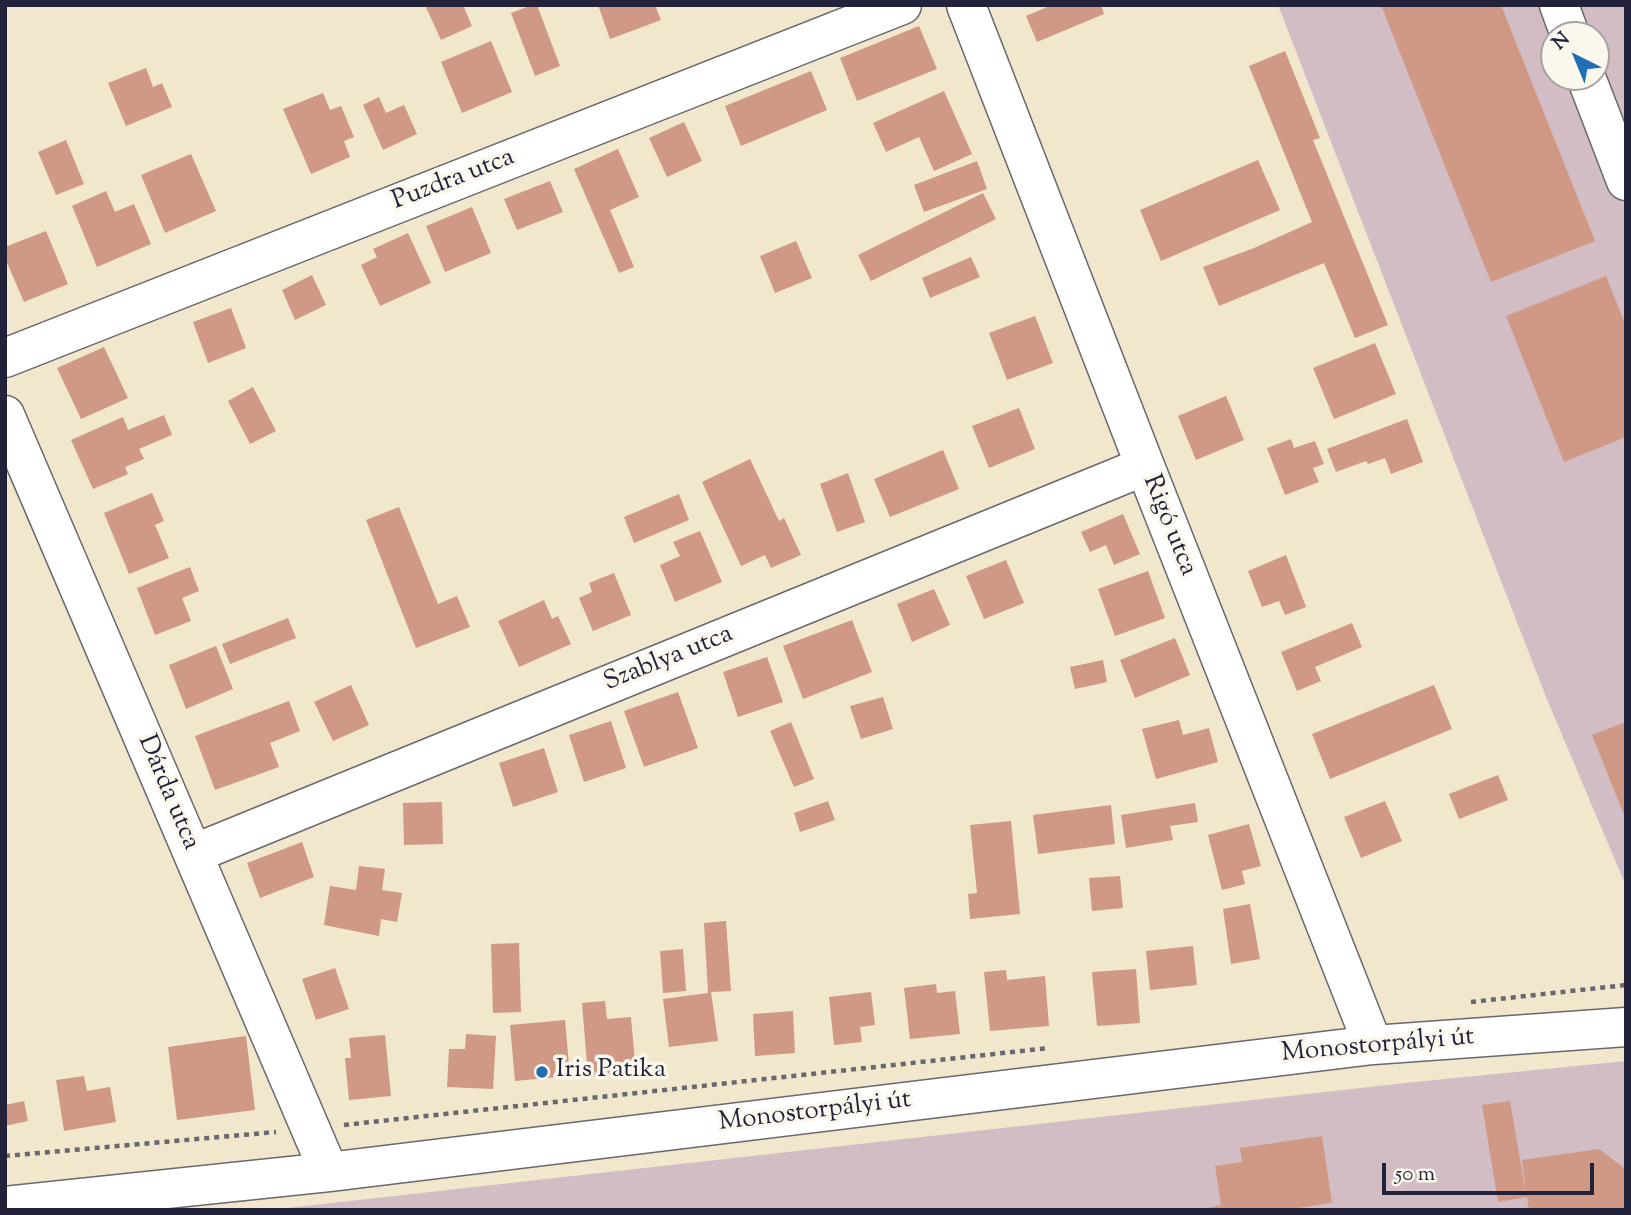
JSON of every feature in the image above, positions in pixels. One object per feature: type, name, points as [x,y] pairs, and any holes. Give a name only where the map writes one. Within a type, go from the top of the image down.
[{"type":"street","name":"Puzdra utca","points":[[5,358],[902,5]]},
{"type":"street","name":"Rigó utca","points":[[967,5],[1373,1045]]},
{"type":"street","points":[[1591,91],[1626,181]]},
{"type":"street","name":"Dárda utca","points":[[5,415],[329,1172]]},
{"type":"street","name":"Szablya utca","points":[[193,855],[1145,466]]},
{"type":"street","name":"Monostorpályi út","points":[[5,1206],[329,1172],[1373,1045],[1626,1027]]},
{"type":"path","points":[[1459,1003],[1626,985]]},
{"type":"path","points":[[5,1156],[311,1129],[1057,1047]]},
{"type":"shaded area","points":[[1278,5],[1626,5],[1626,886],[1546,697]]},
{"type":"shaded area","points":[[1626,1061],[1626,1210],[269,1210],[1405,1083]]},
{"type":"building","points":[[425,5],[463,5],[472,26],[441,40]]},
{"type":"building","points":[[537,5],[560,66],[535,76],[511,13]]},
{"type":"building","points":[[598,5],[655,5],[661,20],[610,39]]},
{"type":"building","points":[[1052,5],[1101,5],[1104,14],[1037,42],[1026,16]]},
{"type":"building","points":[[1381,5],[1501,5],[1595,241],[1491,282]]},
{"type":"building","points":[[919,26],[937,69],[857,101],[840,58]]},
{"type":"building","points":[[491,41],[512,92],[462,113],[441,62]]},
{"type":"building","points":[[1285,51],[1320,138],[1313,140],[1388,325],[1355,338],[1324,263],[1219,306],[1203,267],[1312,222],[1249,66]]},
{"type":"building","points":[[146,68],[153,87],[162,83],[172,107],[126,126],[108,83]]},
{"type":"building","points":[[811,71],[827,110],[741,146],[725,106]]},
{"type":"building","points":[[944,91],[972,154],[934,171],[919,137],[886,152],[873,123]]},
{"type":"building","points":[[323,93],[330,110],[341,106],[354,137],[344,141],[350,157],[311,174],[283,109]]},
{"type":"building","points":[[379,97],[386,113],[404,105],[417,134],[383,150],[363,105]]},
{"type":"building","points":[[684,122],[702,161],[667,177],[649,138]]},
{"type":"building","points":[[66,140],[84,184],[56,195],[38,152]]},
{"type":"building","points":[[618,149],[639,197],[610,210],[634,267],[619,273],[574,169]]},
{"type":"building","points":[[191,154],[216,211],[165,233],[141,175]]},
{"type":"building","points":[[1258,160],[1280,210],[1161,261],[1140,210]]},
{"type":"building","points":[[977,161],[987,189],[924,212],[914,185]]},
{"type":"building","points":[[550,181],[563,212],[517,230],[504,199]]},
{"type":"building","points":[[106,191],[115,212],[134,204],[151,244],[97,267],[72,206]]},
{"type":"building","points":[[983,193],[996,219],[871,281],[858,255]]},
{"type":"building","points":[[472,207],[491,253],[445,272],[426,226]]},
{"type":"building","points":[[46,231],[68,284],[24,302],[5,258],[5,247]]},
{"type":"building","points":[[408,233],[431,283],[380,306],[361,265],[377,257],[373,249]]},
{"type":"building","points":[[796,241],[812,278],[775,293],[760,256]]},
{"type":"building","points":[[971,257],[980,277],[930,298],[922,278]]},
{"type":"building","points":[[312,275],[326,305],[295,320],[282,290]]},
{"type":"building","points":[[1606,276],[1626,326],[1626,437],[1564,462],[1506,316]]},
{"type":"building","points":[[231,308],[246,348],[208,363],[193,322]]},
{"type":"building","points":[[1035,316],[1053,363],[1007,380],[989,333]]},
{"type":"building","points":[[1375,343],[1396,394],[1334,419],[1313,368]]},
{"type":"building","points":[[104,347],[128,398],[81,419],[57,368]]},
{"type":"building","points":[[253,387],[276,431],[250,444],[228,401]]},
{"type":"building","points":[[1226,396],[1244,440],[1196,460],[1178,416]]},
{"type":"building","points":[[1019,408],[1035,449],[989,468],[972,426]]},
{"type":"building","points":[[164,415],[172,435],[139,449],[144,459],[125,467],[128,474],[93,489],[71,440],[123,417],[128,430]]},
{"type":"building","points":[[1407,419],[1423,462],[1391,474],[1385,458],[1368,464],[1366,461],[1336,472],[1327,449]]},
{"type":"building","points":[[1291,439],[1294,448],[1315,441],[1324,464],[1313,468],[1319,482],[1285,495],[1267,448]]},
{"type":"building","points":[[943,450],[959,489],[890,517],[874,479]]},
{"type":"building","points":[[750,459],[779,521],[784,518],[801,555],[771,568],[765,555],[741,566],[702,482]]},
{"type":"building","points":[[848,473],[865,522],[837,532],[820,484]]},
{"type":"building","points":[[152,493],[164,521],[155,525],[169,558],[129,574],[104,513]]},
{"type":"building","points":[[679,494],[689,520],[634,543],[624,517]]},
{"type":"building","points":[[399,507],[438,604],[457,596],[470,627],[416,648],[366,520]]},
{"type":"building","points":[[1123,514],[1140,554],[1114,565],[1106,545],[1090,552],[1081,532]]},
{"type":"building","points":[[700,531],[722,582],[675,602],[660,565],[680,556],[673,542]]},
{"type":"building","points":[[1286,555],[1306,607],[1285,615],[1279,601],[1262,607],[1248,571]]},
{"type":"building","points":[[1006,560],[1024,603],[984,619],[966,576]]},
{"type":"building","points":[[190,567],[199,591],[182,598],[191,621],[155,635],[137,588]]},
{"type":"building","points":[[1148,571],[1165,618],[1115,636],[1098,589]]},
{"type":"building","points":[[614,573],[631,615],[593,631],[579,598],[592,592],[589,583]]},
{"type":"building","points":[[934,589],[950,625],[912,642],[897,604]]},
{"type":"building","points":[[544,600],[552,619],[558,616],[571,644],[519,667],[498,621]]},
{"type":"building","points":[[288,618],[296,638],[230,664],[222,644]]},
{"type":"building","points":[[852,620],[872,672],[803,699],[783,646]]},
{"type":"building","points":[[1352,623],[1362,647],[1315,667],[1321,681],[1297,691],[1281,652]]},
{"type":"building","points":[[1175,638],[1190,675],[1135,698],[1120,660]]},
{"type":"building","points":[[216,646],[233,689],[186,709],[169,665]]},
{"type":"building","points":[[767,657],[783,702],[738,717],[723,672]]},
{"type":"building","points":[[1103,660],[1107,682],[1075,689],[1070,667]]},
{"type":"building","points":[[351,685],[369,725],[333,741],[314,702]]},
{"type":"building","points":[[1434,685],[1452,729],[1330,779],[1312,734]]},
{"type":"building","points":[[678,692],[698,748],[644,767],[624,711]]},
{"type":"building","points":[[883,697],[893,729],[861,739],[850,706]]},
{"type":"building","points":[[289,701],[300,731],[270,743],[279,767],[215,790],[195,736]]},
{"type":"building","points":[[1179,720],[1183,735],[1209,728],[1218,762],[1156,779],[1142,729]]},
{"type":"building","points":[[611,721],[626,768],[584,782],[569,735]]},
{"type":"building","points":[[791,722],[814,779],[794,787],[770,731]]},
{"type":"building","points":[[1626,722],[1626,820],[1592,735]]},
{"type":"building","points":[[544,748],[558,792],[513,807],[499,763]]},
{"type":"building","points":[[1498,775],[1508,800],[1459,819],[1449,794]]},
{"type":"building","points":[[828,801],[835,820],[800,832],[794,813]]},
{"type":"building","points":[[1385,801],[1402,841],[1361,858],[1344,817]]},
{"type":"building","points":[[442,802],[443,844],[404,845],[403,803]]},
{"type":"building","points":[[1195,803],[1198,822],[1170,826],[1173,840],[1126,848],[1121,815]]},
{"type":"building","points":[[1111,805],[1115,844],[1038,854],[1033,815]]},
{"type":"building","points":[[1011,821],[1020,914],[970,919],[968,894],[977,893],[970,825]]},
{"type":"building","points":[[1249,824],[1261,866],[1242,871],[1245,884],[1222,890],[1208,835]]},
{"type":"building","points":[[302,842],[314,877],[260,898],[247,863]]},
{"type":"building","points":[[359,866],[385,869],[382,890],[402,893],[397,922],[381,919],[379,936],[324,925],[330,886],[356,890]]},
{"type":"building","points":[[1120,876],[1123,908],[1092,911],[1089,878]]},
{"type":"building","points":[[1250,904],[1260,959],[1231,964],[1223,909]]},
{"type":"building","points":[[726,921],[731,991],[711,992],[718,1041],[669,1047],[663,999],[708,993],[704,923]]},
{"type":"building","points":[[519,943],[521,1012],[493,1013],[491,944]]},
{"type":"building","points":[[1193,946],[1197,985],[1150,990],[1146,951]]},
{"type":"building","points":[[683,949],[686,991],[663,993],[660,951]]},
{"type":"building","points":[[335,968],[349,1009],[316,1020],[302,979]]},
{"type":"building","points":[[1136,969],[1140,1023],[1097,1026],[1092,972]]},
{"type":"building","points":[[1006,970],[1007,980],[1045,976],[1049,1026],[990,1031],[984,972]]},
{"type":"building","points":[[936,984],[937,993],[955,991],[960,1034],[910,1039],[904,988]]},
{"type":"building","points":[[871,992],[875,1025],[860,1027],[862,1042],[834,1045],[829,997]]},
{"type":"building","points":[[605,1001],[607,1019],[631,1017],[636,1073],[588,1077],[582,1003]]},
{"type":"building","points":[[793,1011],[795,1053],[755,1056],[753,1014]]},
{"type":"building","points":[[565,1020],[570,1076],[515,1081],[510,1025]]},
{"type":"building","points":[[466,1034],[496,1036],[493,1089],[447,1087],[449,1049],[465,1049]]},
{"type":"building","points":[[385,1035],[391,1096],[349,1100],[345,1058],[351,1058],[349,1038]]},
{"type":"building","points":[[246,1036],[255,1110],[177,1120],[168,1047]]},
{"type":"building","points":[[84,1076],[87,1091],[110,1087],[116,1122],[64,1131],[56,1080]]},
{"type":"building","points":[[24,1101],[28,1121],[5,1126],[5,1105]]},
{"type":"building","points":[[1510,1101],[1526,1195],[1522,1160],[1599,1149],[1624,1168],[1626,1210],[1529,1210],[1527,1197],[1498,1202],[1482,1105]]},
{"type":"building","points":[[1322,1136],[1332,1203],[1284,1210],[1200,1210],[1221,1205],[1215,1166],[1242,1162],[1240,1148]]},
{"type":"place","name":"Iris Patika","points":[[542,1072]]}]
